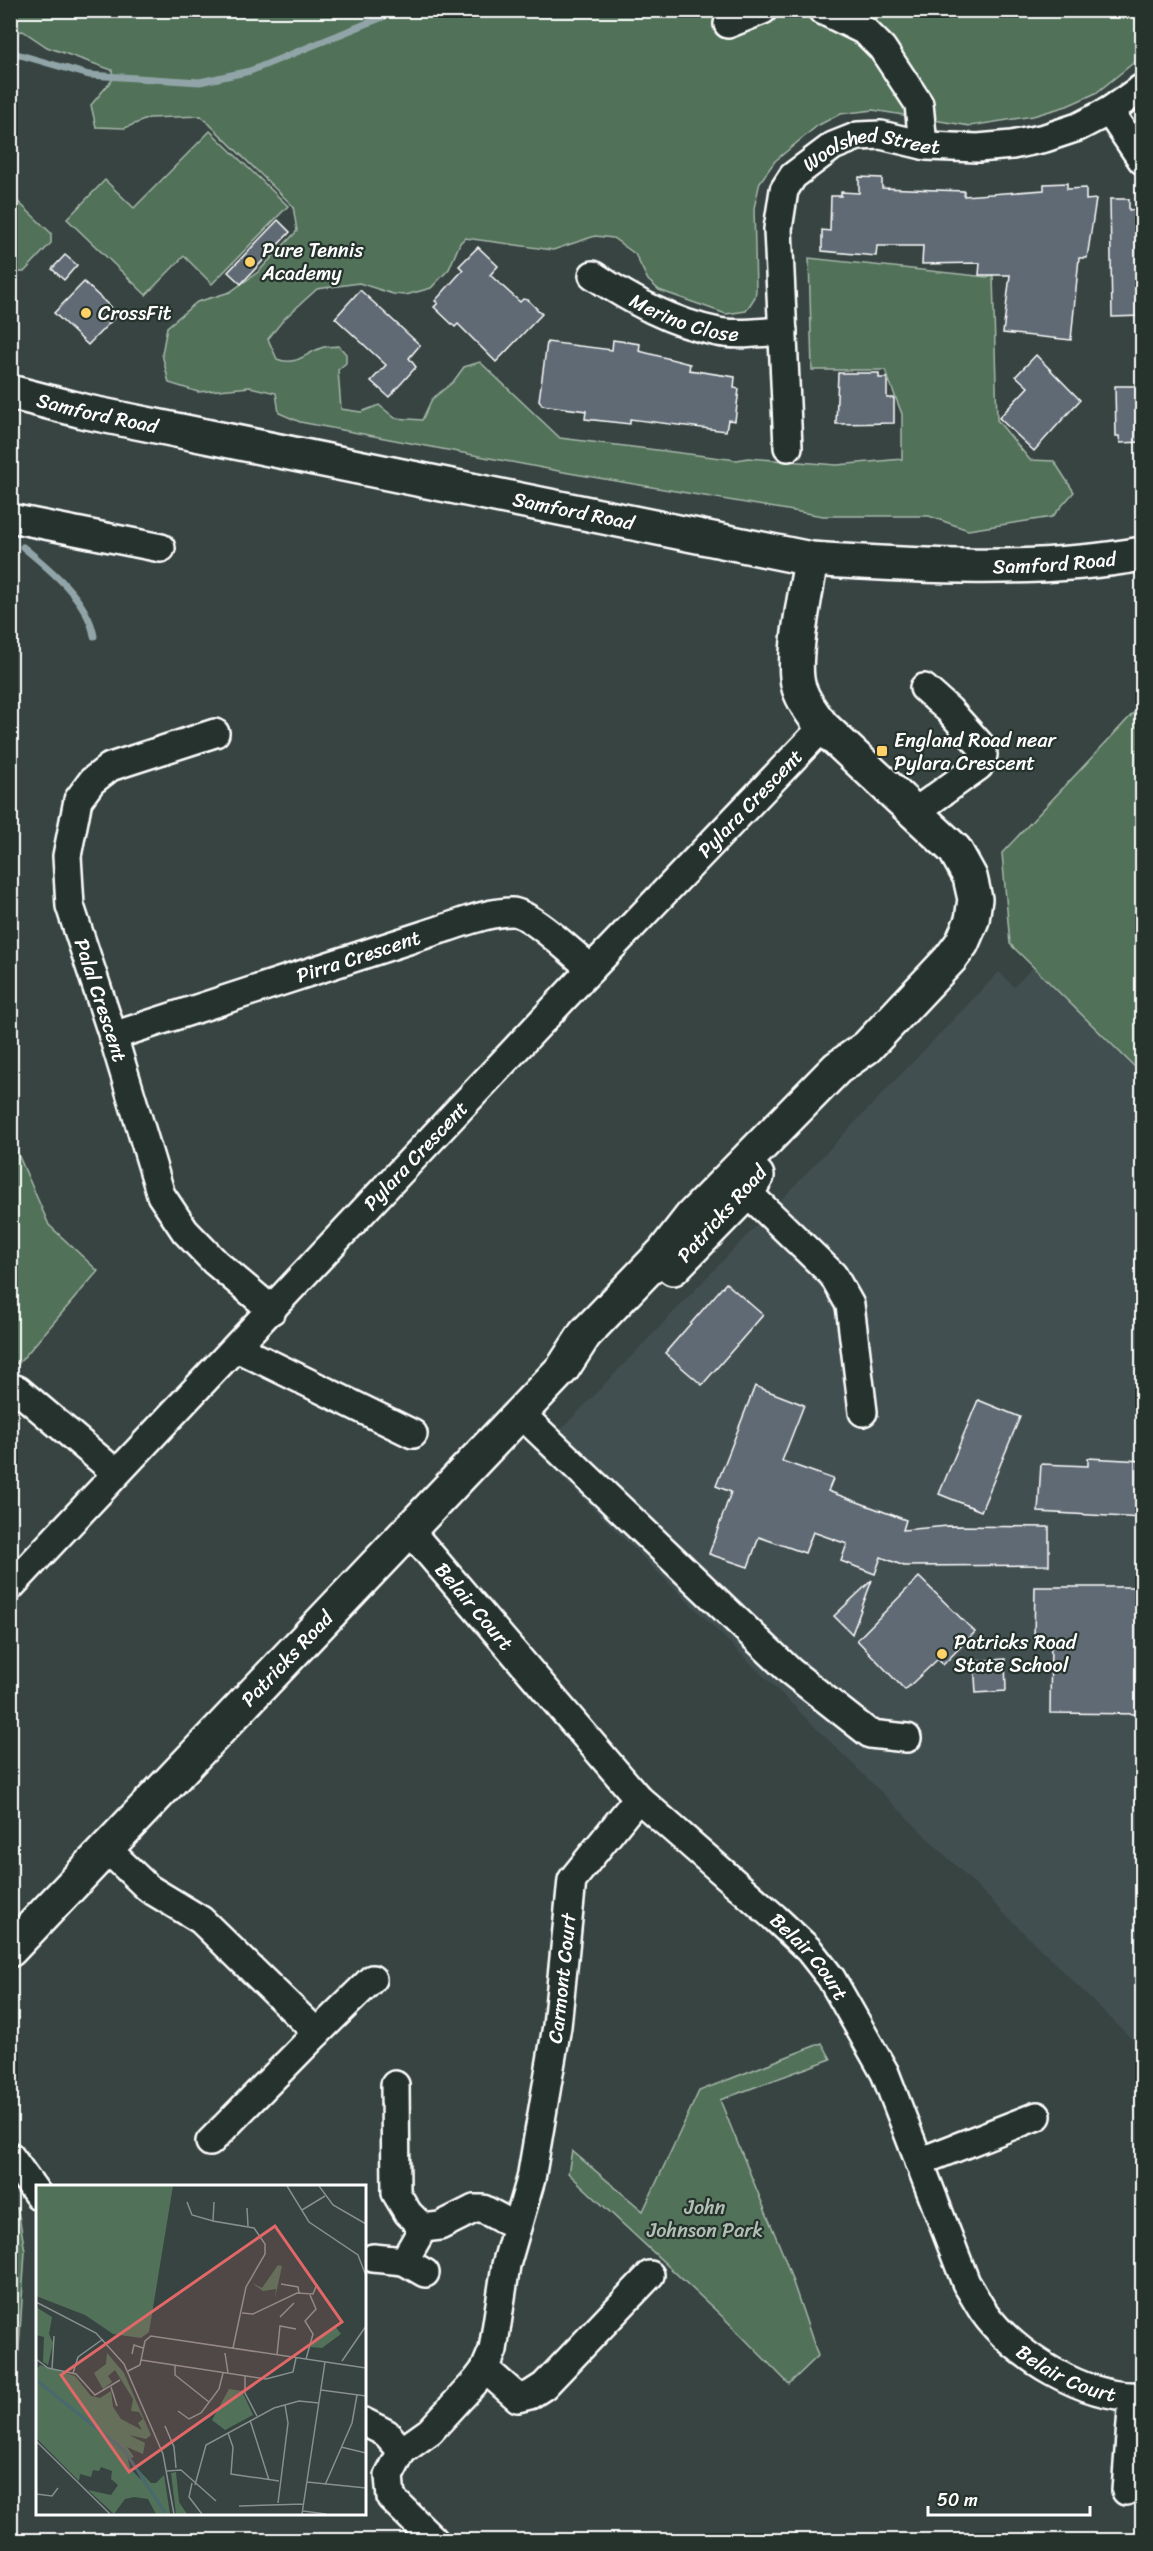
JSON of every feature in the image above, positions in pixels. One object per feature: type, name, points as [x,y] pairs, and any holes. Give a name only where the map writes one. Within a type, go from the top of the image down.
[{"type":"main road","name":"Samford Road","points":[[10,392],[87,412],[811,559],[992,566],[1064,563],[1143,555]]},
{"type":"main road","points":[[811,559],[796,668],[799,688],[809,711],[823,727],[915,812]]},
{"type":"main road","name":"Patricks Road","points":[[563,1368],[598,1346],[747,1191],[766,1164],[848,1078],[867,1047],[962,943],[972,920],[975,899],[966,865],[949,844],[915,812]]},
{"type":"main road","name":"Patricks Road","points":[[10,1950],[563,1368],[585,1334],[664,1251],[692,1216],[837,1068],[867,1047]]},
{"type":"street","points":[[728,24],[763,10]]},
{"type":"street","points":[[822,10],[865,32],[882,48],[919,104],[923,145]]},
{"type":"street","name":"Woolshed Street","points":[[788,447],[779,210],[784,190],[793,176],[833,146],[858,136],[881,135],[923,145],[978,148],[1012,145],[1078,127],[1109,111],[1143,88]]},
{"type":"street","points":[[1109,111],[1143,160]]},
{"type":"street","name":"Merino Close","points":[[593,275],[632,300],[676,320],[720,333],[783,331]]},
{"type":"street","points":[[10,518],[161,548]]},
{"type":"street","points":[[915,812],[979,766],[983,755],[982,747],[949,710],[924,688]]},
{"type":"street","name":"Pylara Crescent","points":[[10,1587],[591,969],[823,727]]},
{"type":"street","name":"Palal Crescent","points":[[215,733],[110,767],[92,781],[78,800],[67,855],[70,906],[113,1036],[161,1195],[185,1231],[215,1262],[272,1310]]},
{"type":"street","name":"Pirra Crescent","points":[[113,1036],[439,930],[482,917],[515,912],[542,928],[591,969]]},
{"type":"street","points":[[747,1191],[832,1275],[850,1305],[863,1412]]},
{"type":"street","points":[[237,1348],[413,1434]]},
{"type":"street","points":[[10,1387],[18,1390],[116,1473]]},
{"type":"street","points":[[520,1413],[790,1671],[870,1734],[907,1737]]},
{"type":"street","name":"Belair Court","points":[[410,1531],[638,1798],[791,1934],[831,1978],[885,2073],[966,2283],[983,2312],[1005,2336],[1040,2364],[1065,2378],[1138,2397]]},
{"type":"street","name":"Carmont Court","points":[[485,2369],[493,2350],[506,2265],[531,2180],[557,2026],[572,1880],[638,1798]]},
{"type":"street","points":[[106,1849],[148,1888],[201,1920],[317,2033]]},
{"type":"street","points":[[210,2142],[372,1979]]},
{"type":"street","points":[[395,2085],[396,2193],[408,2213],[423,2228]]},
{"type":"street","points":[[919,2162],[1036,2116]]},
{"type":"street","points":[[10,2156],[36,2192]]},
{"type":"street","points":[[423,2228],[440,2226],[474,2209],[483,2210],[517,2228]]},
{"type":"street","points":[[373,2258],[415,2267],[423,2228]]},
{"type":"street","points":[[434,2541],[391,2498],[389,2476],[402,2451],[430,2431],[485,2369],[518,2398],[531,2395],[544,2386],[650,2275]]},
{"type":"street","points":[[1126,2491],[1138,2397]]},
{"type":"street","points":[[366,2423],[386,2433],[402,2451]]},
{"type":"shaded area","name":"Patricks Road State School","points":[[1033,967],[1142,1074],[1142,2049],[538,1454],[999,972],[1014,987]]},
{"type":"green space","points":[[10,11],[1142,11],[1142,56],[1096,93],[1067,106],[1033,116],[970,126],[873,110],[840,114],[817,126],[775,161],[760,182],[754,208],[756,290],[755,297],[746,311],[726,314],[659,290],[648,280],[635,254],[613,238],[595,236],[553,250],[465,238],[460,243],[449,269],[431,288],[406,295],[393,294],[359,283],[317,289],[284,319],[268,339],[277,359],[284,361],[296,360],[324,347],[339,346],[346,354],[346,363],[338,370],[341,409],[361,412],[379,405],[395,418],[422,420],[432,399],[453,382],[464,367],[480,362],[560,438],[737,460],[748,458],[837,465],[902,459],[902,414],[885,370],[812,370],[809,258],[987,277],[993,275],[997,420],[1030,460],[1054,461],[1074,492],[1052,517],[968,530],[929,516],[823,516],[569,473],[300,422],[279,413],[276,393],[250,387],[198,392],[169,383],[162,354],[167,327],[197,302],[230,292],[258,272],[297,231],[293,206],[201,116],[149,118],[125,128],[96,127],[91,105],[113,79],[112,70],[47,47],[23,31],[11,33]]},
{"type":"green space","points":[[210,131],[288,206],[212,284],[184,256],[146,295],[67,219],[105,180],[134,208]]},
{"type":"green space","points":[[10,194],[51,233],[51,243],[24,272],[13,272],[11,285]]},
{"type":"green space","points":[[1142,704],[1142,1074],[1010,944],[1002,853]]},
{"type":"green space","points":[[11,1138],[49,1225],[98,1271],[18,1364],[10,1360]]},
{"type":"green space","name":"John Johnson Park","points":[[822,2043],[831,2059],[720,2100],[785,2259],[818,2356],[789,2384],[725,2319],[568,2173],[572,2151],[643,2211],[699,2091]]},
{"type":"green space","points":[[10,2202],[18,2210],[25,2251],[11,2477]]},
{"type":"building","points":[[859,177],[882,178],[882,188],[964,191],[964,196],[1044,190],[1044,184],[1067,183],[1067,189],[1086,188],[1086,200],[1096,199],[1087,258],[1079,258],[1071,340],[1003,333],[1010,275],[979,275],[980,263],[922,264],[923,246],[877,246],[876,256],[822,251],[822,230],[830,231],[831,196],[841,196],[841,192],[859,193]]},
{"type":"building","points":[[1110,199],[1129,199],[1129,210],[1138,209],[1138,220],[1143,220],[1143,316],[1112,317]]},
{"type":"building","points":[[278,220],[290,232],[241,284],[228,272]]},
{"type":"building","points":[[478,247],[498,266],[490,275],[520,302],[523,299],[528,300],[542,314],[496,362],[458,324],[455,327],[434,307],[438,303],[435,301],[463,270],[459,266]]},
{"type":"building","points":[[65,255],[77,265],[64,280],[52,269]]},
{"type":"building","name":"CrossFit","points":[[84,282],[118,314],[88,345],[54,313]]},
{"type":"building","points":[[360,290],[420,345],[409,358],[416,367],[389,397],[371,381],[386,365],[335,318]]},
{"type":"building","points":[[613,340],[640,344],[639,351],[690,364],[689,370],[735,377],[734,388],[739,389],[735,421],[728,420],[726,431],[630,419],[630,424],[585,419],[586,411],[542,405],[539,400],[547,342],[612,350]]},
{"type":"building","points":[[1036,355],[1080,400],[1034,451],[999,418],[1028,387],[1016,376]]},
{"type":"building","points":[[838,373],[879,373],[879,378],[887,378],[887,398],[894,398],[894,423],[836,424]]},
{"type":"building","points":[[1115,386],[1143,386],[1143,442],[1120,443],[1119,436],[1116,436]]},
{"type":"building","points":[[726,1283],[763,1315],[702,1385],[665,1353]]},
{"type":"building","points":[[755,1386],[804,1405],[782,1461],[833,1479],[828,1491],[906,1520],[903,1530],[948,1526],[1049,1527],[1049,1565],[904,1566],[881,1557],[875,1574],[841,1561],[847,1544],[813,1532],[805,1553],[759,1537],[748,1567],[709,1554],[731,1492],[716,1486]]},
{"type":"building","points":[[978,1400],[1020,1417],[981,1511],[939,1494]]},
{"type":"building","points":[[1088,1458],[1143,1461],[1143,1518],[1038,1512],[1041,1464],[1088,1466]]},
{"type":"building","points":[[919,1577],[975,1632],[943,1665],[938,1659],[905,1690],[857,1640]]},
{"type":"building","points":[[872,1580],[852,1634],[834,1616]]},
{"type":"building","points":[[1035,1587],[1143,1587],[1143,1714],[1050,1713],[1051,1639],[1034,1639]]},
{"type":"building","points":[[1005,1659],[1006,1691],[976,1693],[974,1661]]},
{"type":"waterway","points":[[10,52],[89,75],[200,82],[250,71],[400,10]]},
{"type":"waterway","points":[[23,547],[56,575],[76,598],[84,610],[94,636]]},
{"type":"place","name":"Pure Tennis Academy","points":[[250,262]]},
{"type":"place","name":"CrossFit","points":[[86,313]]},
{"type":"place","name":"England Road near Pylara Crescent","points":[[882,751]]},
{"type":"place","name":"Patricks Road State School","points":[[942,1654]]}]
